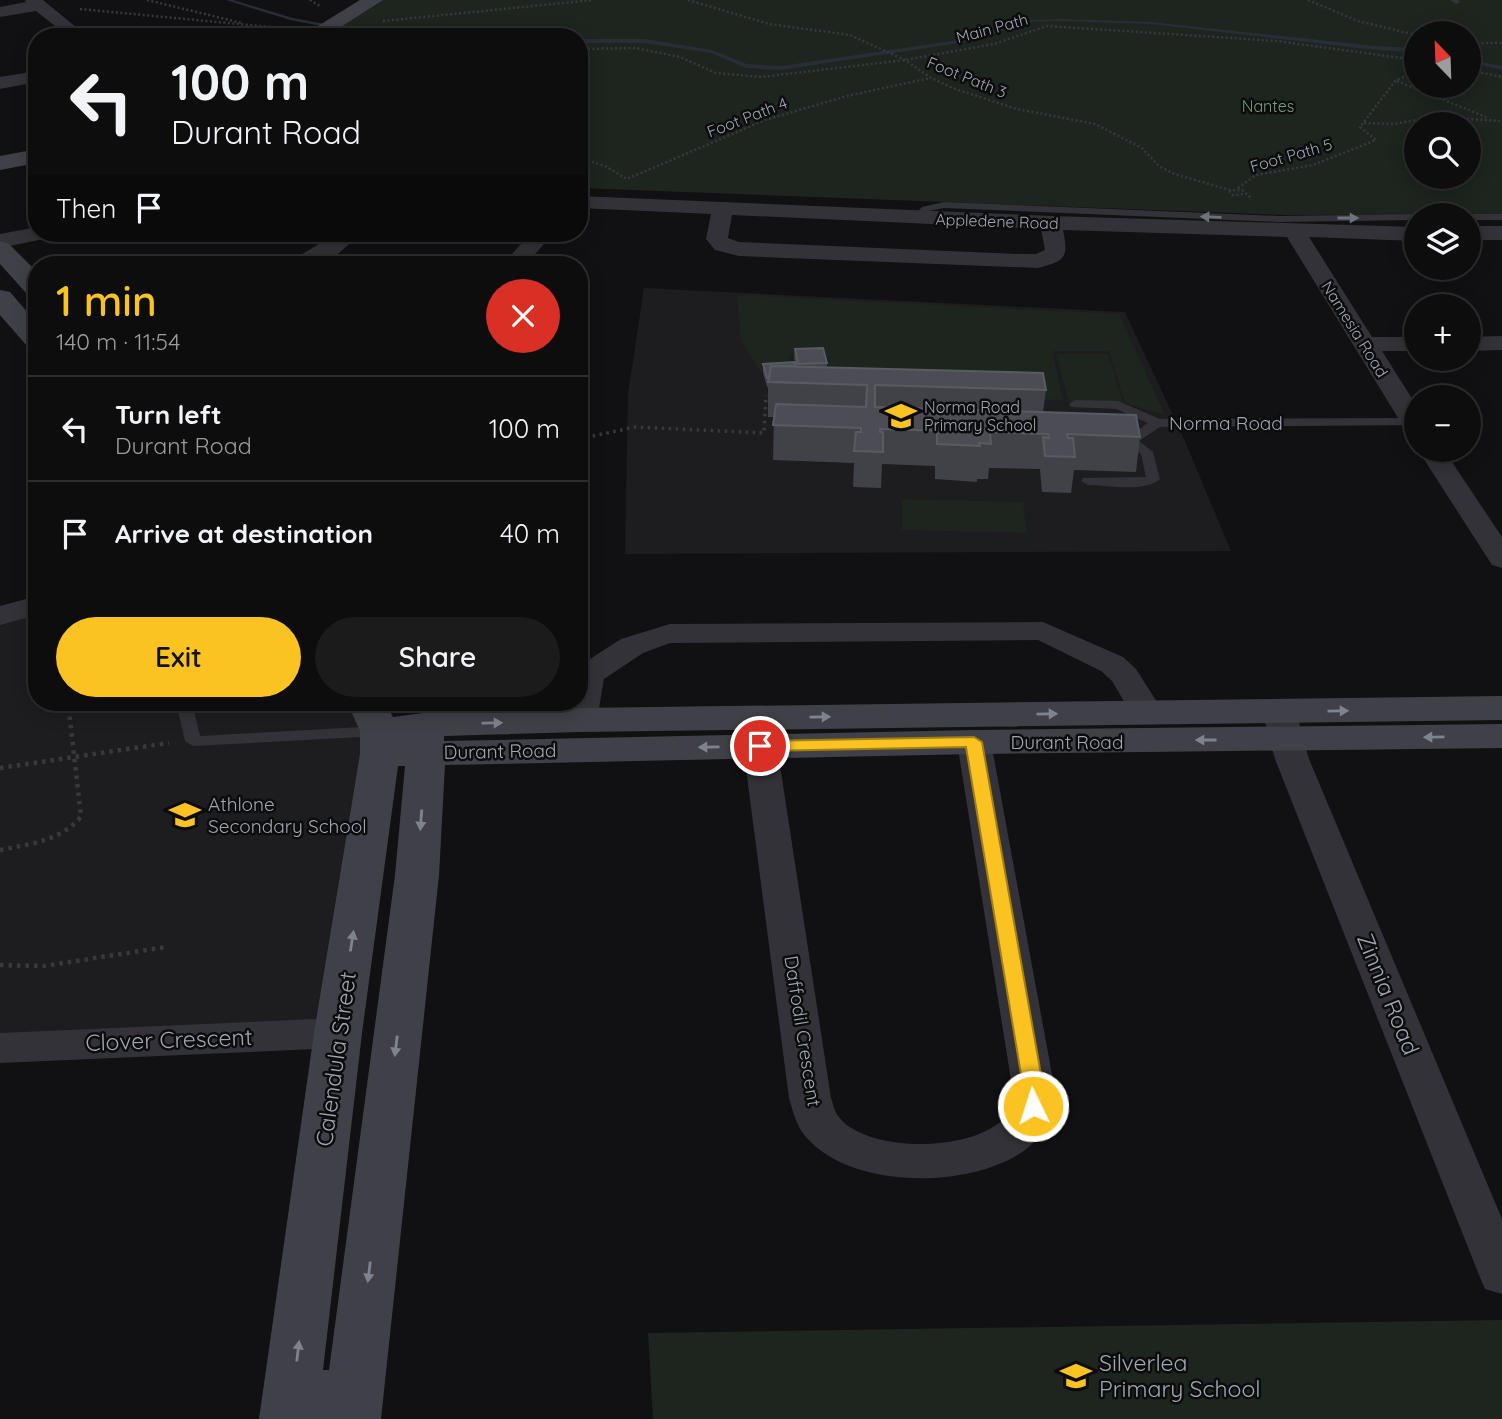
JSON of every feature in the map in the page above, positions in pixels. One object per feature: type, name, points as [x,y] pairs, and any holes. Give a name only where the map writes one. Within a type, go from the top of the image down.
[{"type":"street","points":[[326,28],[374,0]]},
{"type":"street","points":[[0,12],[36,3],[68,28]]},
{"type":"street","points":[[0,83],[28,78]]},
{"type":"street","points":[[0,145],[28,140]]},
{"type":"street","points":[[0,163],[28,158]]},
{"type":"street","name":"Appledene Road","points":[[588,202],[915,218],[1404,233]]},
{"type":"street","points":[[723,209],[717,239],[723,245],[739,249],[1019,261],[1038,261],[1053,256],[1056,250],[1051,223]]},
{"type":"street","name":"Namesia Road","points":[[1286,228],[1404,407]]},
{"type":"street","points":[[1481,233],[1502,233]]},
{"type":"street","points":[[0,241],[28,235]]},
{"type":"street","points":[[316,256],[339,242]]},
{"type":"street","points":[[521,256],[535,242]]},
{"type":"street","points":[[0,249],[28,279]]},
{"type":"street","points":[[0,299],[28,330]]},
{"type":"street","points":[[1481,344],[1502,343]]},
{"type":"street","points":[[1364,344],[1404,344]]},
{"type":"street","points":[[1439,462],[1502,559]]},
{"type":"street","points":[[0,616],[28,608]]},
{"type":"street","points":[[588,676],[642,641],[670,633],[1043,631],[1112,664],[1125,676],[1147,713]]},
{"type":"street","name":"Durant Road","points":[[398,728],[580,720],[867,730],[974,742],[1283,726],[1502,708]]},
{"type":"street","points":[[580,720],[582,711]]},
{"type":"street","name":"Durant Road","points":[[398,728],[760,746],[867,730],[1147,713],[1283,726],[1502,736]]},
{"type":"street","name":"Zinnia Road","points":[[1283,726],[1292,759],[1502,1275]]},
{"type":"street","points":[[290,1408],[354,1407],[417,875],[398,728]]},
{"type":"street","name":"Calendula Street","points":[[290,1408],[338,1033],[398,728]]},
{"type":"street","name":"Daffodil Crescent","points":[[760,746],[810,1098],[819,1122],[844,1143],[881,1159],[938,1161],[974,1156],[1000,1144],[1022,1128],[1033,1106],[1032,1080],[974,742]]},
{"type":"street","name":"Clover Crescent","points":[[0,1048],[338,1033]]},
{"type":"lane","points":[[915,218],[926,209],[944,205],[1286,228],[1404,218]]},
{"type":"lane","points":[[1481,217],[1502,217]]},
{"type":"lane","points":[[1075,404],[1118,405],[1158,423]]},
{"type":"lane","name":"Norma Road","points":[[1111,445],[1130,442],[1146,427],[1158,423],[1404,424]]},
{"type":"lane","points":[[1088,481],[1146,482],[1153,479],[1147,452],[1130,442]]},
{"type":"lane","points":[[186,711],[193,741],[398,728]]},
{"type":"path","points":[[148,0],[233,19],[247,25]]},
{"type":"path","points":[[383,21],[593,0]]},
{"type":"path","name":"Foot Path 3","points":[[688,0],[769,24],[850,35],[905,60],[931,78],[1017,109],[1095,124],[1142,148],[1159,166],[1174,174],[1230,190]]},
{"type":"path","points":[[1308,0],[1358,21],[1404,32]]},
{"type":"path","points":[[36,3],[276,28]]},
{"type":"path","name":"Main Path","points":[[588,49],[636,48],[680,57],[716,72],[761,77],[905,60],[994,44],[1047,26],[1277,41],[1404,58]]},
{"type":"path","points":[[1481,43],[1502,43]]},
{"type":"path","points":[[1481,72],[1502,77]]},
{"type":"path","points":[[1363,123],[1396,80],[1404,77]]},
{"type":"path","name":"Foot Path 4","points":[[588,161],[605,166],[627,179],[765,120],[847,96],[931,78]]},
{"type":"path","points":[[1396,80],[1438,100],[1502,122]]},
{"type":"path","points":[[1363,123],[1394,124],[1434,117],[1495,120]]},
{"type":"path","name":"Foot Path 5","points":[[1237,189],[1256,174],[1313,165],[1376,140],[1360,128],[1363,123]]},
{"type":"path","points":[[1230,190],[1245,191],[1245,194],[1233,195],[1230,190]]},
{"type":"path","points":[[588,437],[635,427],[764,433],[766,395]]},
{"type":"path","points":[[0,850],[53,837],[76,825],[82,810],[69,711]]},
{"type":"path","points":[[0,768],[193,741]]},
{"type":"path","points":[[0,965],[44,966],[166,947]]},
{"type":"shaded area","name":"Norma Road Primary School","points":[[644,288],[1125,312],[1184,439],[1231,551],[625,554],[628,394]]},
{"type":"shaded area","name":"Athlone Secondary School","points":[[28,608],[28,711],[370,711],[380,731],[338,1033],[0,1048],[0,616]]},
{"type":"green space","name":"Nantes","points":[[378,0],[1502,0],[1502,214],[1481,214],[1481,203],[1404,203],[1404,214],[1286,215],[588,188],[588,28],[336,28]]},
{"type":"green space","points":[[737,295],[1119,314],[1165,415],[1125,403],[1109,351],[1052,351],[1063,400],[829,395],[828,357],[824,354],[789,356],[791,369],[760,371],[741,341]]},
{"type":"green space","points":[[1056,354],[1108,354],[1123,402],[1069,402]]},
{"type":"green space","points":[[902,499],[1023,502],[1027,533],[902,530]]},
{"type":"green space","name":"Silverlea Primary School","points":[[1502,1320],[1502,1419],[653,1419],[648,1333]]},
{"type":"building","points":[[823,348],[827,363],[798,364],[795,349]]},
{"type":"building","points":[[795,362],[796,366],[771,366],[767,378],[763,364]]},
{"type":"building","points":[[771,366],[1043,373],[1046,390],[875,385],[875,407],[1136,415],[1140,437],[1067,434],[1068,438],[1073,438],[1075,457],[1045,456],[1043,437],[1049,438],[1048,434],[990,432],[991,444],[979,443],[980,446],[937,444],[937,433],[948,431],[880,429],[880,432],[883,432],[883,452],[854,451],[856,432],[861,432],[861,428],[773,425],[776,404],[866,407],[867,385],[768,382]]},
{"type":"waterway","points":[[228,0],[292,19],[339,28]]},
{"type":"waterway","points":[[588,41],[645,41],[712,52],[746,66],[781,68],[973,39],[1028,21],[1062,20],[1151,23],[1404,49]]},
{"type":"waterway","points":[[1481,63],[1502,68]]},
{"type":"place","name":"Norma Road Primary School","points":[[901,416]]},
{"type":"place","name":"Athlone Secondary School","points":[[185,815]]},
{"type":"place","name":"Silverlea Primary School","points":[[1076,1376]]},
{"type":"route","points":[[760,746],[974,742],[1032,1080],[1033,1106]]}]
